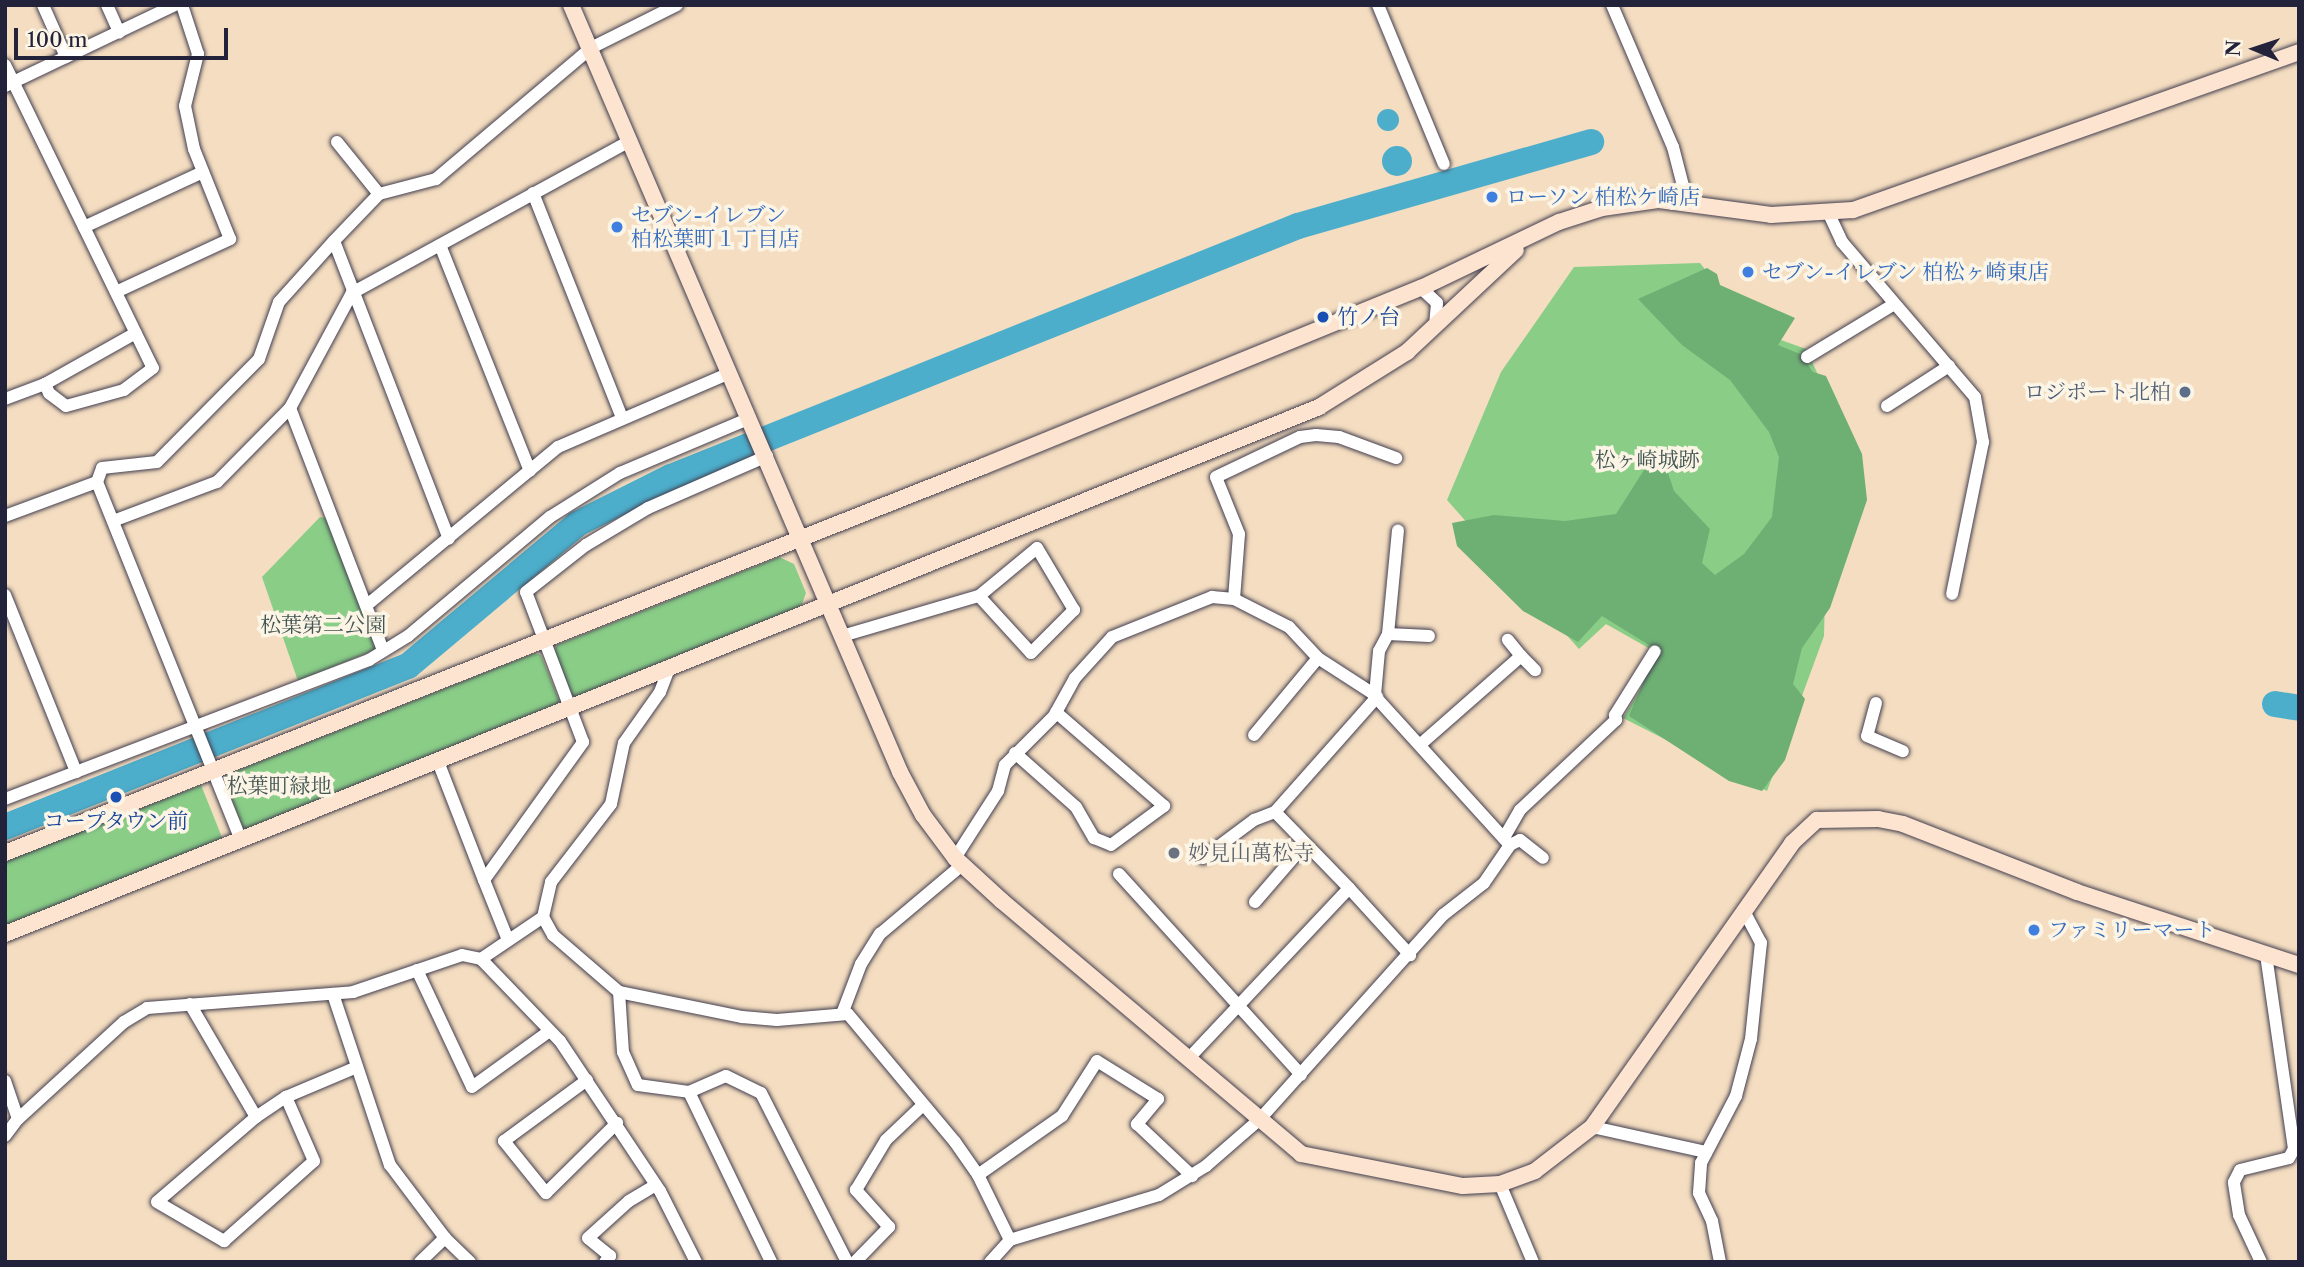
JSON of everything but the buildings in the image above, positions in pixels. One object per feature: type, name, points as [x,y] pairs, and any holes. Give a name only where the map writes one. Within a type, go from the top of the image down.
[{"type":"street","points":[[43,5],[66,57]]},
{"type":"street","points":[[107,5],[119,32]]},
{"type":"street","points":[[9,84],[175,5]]},
{"type":"street","points":[[116,292],[230,239],[203,172],[185,106],[198,54],[182,5]]},
{"type":"street","points":[[1378,5],[1444,163]]},
{"type":"street","points":[[1612,5],[1673,147],[1687,201]]},
{"type":"street","points":[[241,841],[97,482],[102,468],[157,462],[259,359],[279,302],[379,194],[436,179],[591,48],[671,6]]},
{"type":"street","points":[[575,8],[910,793],[958,861],[1301,1154],[1331,1164],[1463,1186],[1500,1184],[1535,1171],[1592,1127],[1805,827],[1832,818],[1878,819],[1933,833],[2077,892],[2299,965]]},
{"type":"street","points":[[5,853],[212,767],[544,642],[803,539],[1421,288],[1559,222],[1625,204],[1687,201],[1771,215],[1829,214],[1909,193],[2299,52]]},
{"type":"street","points":[[5,65],[9,84],[84,227],[153,368],[124,390],[66,407],[49,393],[46,384]]},
{"type":"street","points":[[113,521],[217,482],[290,408],[352,293],[631,139]]},
{"type":"street","points":[[337,142],[379,194]]},
{"type":"street","points":[[84,227],[203,172]]},
{"type":"street","points":[[533,193],[622,418]]},
{"type":"street","points":[[1829,214],[1842,242],[1975,397],[1983,442],[1952,594]]},
{"type":"street","points":[[5,934],[1319,407],[1376,374],[1435,328],[1510,254],[1559,222]]},
{"type":"street","points":[[334,241],[449,539]]},
{"type":"street","points":[[440,245],[530,471]]},
{"type":"street","points":[[1421,288],[1437,303],[1435,328]]},
{"type":"street","points":[[1807,357],[1894,304]]},
{"type":"street","points":[[5,399],[46,384],[136,333]]},
{"type":"street","points":[[1887,407],[1949,366]]},
{"type":"street","points":[[367,606],[558,447],[730,373]]},
{"type":"street","points":[[290,408],[383,650]]},
{"type":"street","points":[[5,799],[198,730],[369,660],[408,636],[550,517],[620,473],[751,422]]},
{"type":"street","points":[[1234,599],[1239,534],[1216,477],[1300,437],[1316,435],[1339,437],[1396,458]]},
{"type":"street","points":[[484,880],[583,742],[526,592],[586,545],[648,508],[765,454]]},
{"type":"street","points":[[5,516],[97,482]]},
{"type":"street","points":[[1203,858],[1254,820],[1275,812],[1376,696],[1379,651],[1388,634],[1398,530]]},
{"type":"street","points":[[842,636],[979,596],[1037,548],[1074,610],[1031,653],[979,596]]},
{"type":"street","points":[[5,595],[76,772]]},
{"type":"street","points":[[842,1014],[861,964],[880,934],[958,861],[998,791],[1014,753],[1056,712],[1075,678],[1112,637],[1163,619],[1189,602],[1212,597],[1234,599],[1289,627],[1318,658],[1376,696],[1508,840],[1520,840],[1543,858]]},
{"type":"street","points":[[1388,634],[1429,636]]},
{"type":"street","points":[[1508,640],[1535,670]]},
{"type":"street","points":[[990,1262],[1010,1240],[1159,1195],[1192,1176],[1260,1119],[1410,955],[1443,915],[1484,883],[1508,840],[1520,810],[1616,720],[1615,715],[1655,651]]},
{"type":"street","points":[[1422,744],[1521,656]]},
{"type":"street","points":[[1254,735],[1318,658]]},
{"type":"street","points":[[670,666],[660,692],[624,743],[611,804],[551,882],[543,917],[552,935],[619,992],[742,1017],[777,1020],[848,1014],[978,1175],[1010,1240]]},
{"type":"street","points":[[1876,703],[1867,736],[1903,751]]},
{"type":"street","points":[[1014,753],[1076,807],[1094,838],[1111,845],[1164,806],[1056,712]]},
{"type":"street","points":[[437,759],[508,940]]},
{"type":"street","points":[[1275,812],[1410,955]]},
{"type":"street","points":[[1255,902],[1305,844]]},
{"type":"street","points":[[1119,873],[1301,1074]]},
{"type":"street","points":[[1190,1057],[1349,888]]},
{"type":"street","points":[[1720,1262],[1712,1221],[1699,1194],[1700,1163],[1736,1096],[1751,1039],[1761,943],[1745,913]]},
{"type":"street","points":[[481,959],[543,917]]},
{"type":"street","points":[[5,1136],[18,1119],[124,1022],[147,1008],[353,992],[462,955],[481,959],[547,1033],[560,1041],[656,1185],[696,1262]]},
{"type":"street","points":[[2261,1262],[2239,1215],[2234,1182],[2240,1170],[2289,1158],[2294,1149],[2270,956]]},
{"type":"street","points":[[417,970],[472,1087],[547,1033]]},
{"type":"street","points":[[619,992],[624,1052],[638,1085],[689,1092],[726,1076],[761,1093],[848,1262]]},
{"type":"street","points":[[333,994],[390,1165],[445,1238],[470,1262]]},
{"type":"street","points":[[190,1004],[256,1117]]},
{"type":"street","points":[[978,1175],[1062,1116],[1097,1061],[1158,1100],[1137,1124],[1192,1176]]},
{"type":"street","points":[[286,1097],[314,1161],[224,1241],[157,1202],[256,1117],[286,1097],[357,1067]]},
{"type":"street","points":[[587,1080],[504,1141],[546,1193],[617,1123]]},
{"type":"street","points":[[5,1081],[18,1119]]},
{"type":"street","points":[[689,1092],[771,1262]]},
{"type":"street","points":[[855,1262],[889,1227],[856,1190],[886,1140],[923,1105]]},
{"type":"street","points":[[1592,1127],[1706,1152]]},
{"type":"street","points":[[1500,1184],[1534,1262]]},
{"type":"street","points":[[605,1262],[610,1256],[588,1238],[629,1200],[656,1185]]},
{"type":"street","points":[[420,1262],[445,1238]]},
{"type":"green space","name":"松ヶ崎城跡","points":[[1700,263],[1753,330],[1806,349],[1862,469],[1825,594],[1824,636],[1767,791],[1623,718],[1661,655],[1606,624],[1579,649],[1447,500],[1501,372],[1574,267]]},
{"type":"green space","points":[[1707,268],[1717,274],[1720,285],[1795,318],[1778,345],[1800,354],[1813,372],[1826,376],[1862,454],[1867,500],[1830,608],[1802,648],[1793,684],[1805,699],[1785,760],[1762,791],[1729,781],[1629,716],[1657,650],[1602,616],[1578,642],[1523,611],[1457,546],[1452,523],[1494,515],[1565,521],[1616,514],[1644,470],[1666,467],[1674,491],[1710,529],[1702,563],[1715,575],[1744,554],[1772,517],[1779,457],[1769,432],[1730,380],[1682,345],[1638,299]]},
{"type":"green space","name":"松葉第二公園","points":[[320,517],[326,518],[377,649],[298,681],[262,577]]},
{"type":"green space","points":[[779,557],[794,564],[806,593],[800,609],[577,698],[572,695],[554,651],[557,645]]},
{"type":"green space","name":"松葉町緑地","points":[[535,653],[541,655],[559,700],[557,706],[248,830],[243,828],[224,780],[226,775]]},
{"type":"green space","name":"松葉町緑地","points":[[201,785],[223,840],[5,928],[5,861]]},
{"type":"water","points":[[1388,109],[1396,112],[1399,120],[1396,128],[1388,131],[1380,128],[1377,120],[1380,112]]},
{"type":"water","points":[[1397,146],[1407,151],[1412,161],[1407,171],[1397,176],[1387,171],[1382,161],[1387,151]]},
{"type":"waterway","points":[[5,827],[408,666],[577,524],[671,477],[1298,226],[1591,142]]},
{"type":"waterway","points":[[2275,704],[2299,708]]},
{"type":"place","name":"ローソン 柏松ケ崎店","points":[[1492,197]]},
{"type":"place","name":"セブン-イレブン 柏松葉町１丁目店","points":[[617,227]]},
{"type":"place","name":"セブン-イレブン 柏松ヶ崎東店","points":[[1748,272]]},
{"type":"place","name":"竹ノ台","points":[[1323,317]]},
{"type":"place","name":"ロジポート北柏","points":[[2185,392]]},
{"type":"place","name":"コープタウン前","points":[[116,797]]},
{"type":"place","name":"妙見山萬松寺","points":[[1174,853]]},
{"type":"place","name":"ファミリーマート","points":[[2034,930]]}]
